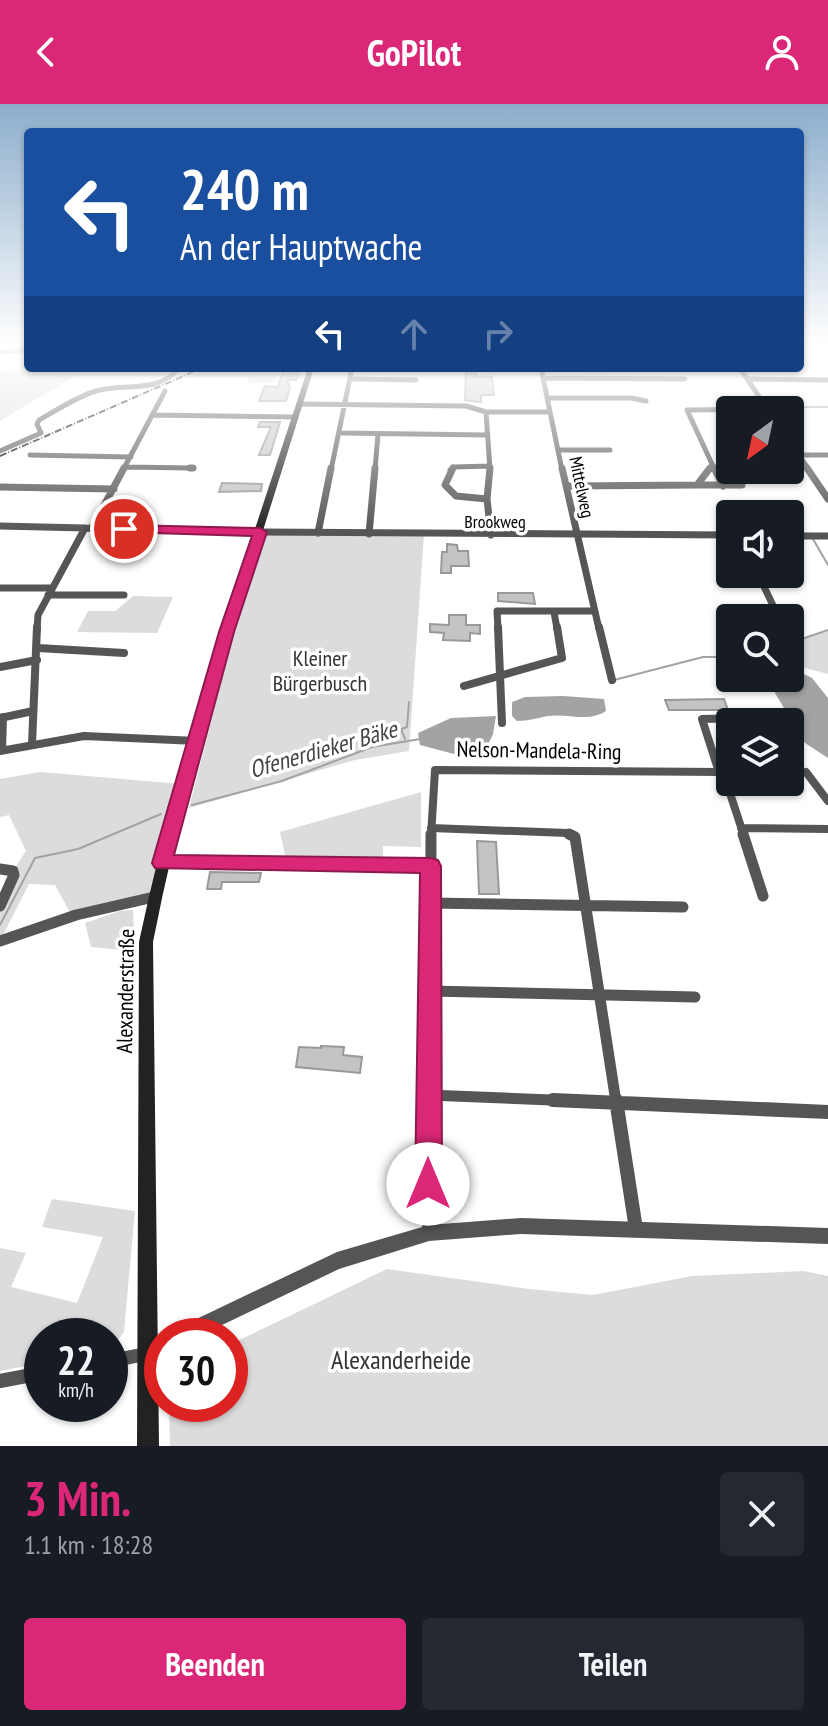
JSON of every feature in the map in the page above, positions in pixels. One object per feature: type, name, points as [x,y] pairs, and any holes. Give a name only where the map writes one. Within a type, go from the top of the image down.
[{"type":"main road","name":"Alexanderstraße","points":[[146,1318],[146,942],[162,863],[227,632],[298,409]]},
{"type":"main road","name":"Alexanderstraße","points":[[147,1422],[148,1446]]},
{"type":"street","points":[[0,451],[41,433],[37,424],[39,420],[61,409]]},
{"type":"street","points":[[32,744],[38,615],[114,489],[156,409]]},
{"type":"street","points":[[318,533],[344,409]]},
{"type":"street","points":[[475,409],[486,412],[550,412]]},
{"type":"street","name":"Mittelweg","points":[[549,409],[576,535],[612,680]]},
{"type":"street","points":[[716,410],[687,410],[723,486]]},
{"type":"street","points":[[486,412],[490,466],[487,499],[491,535]]},
{"type":"street","points":[[153,415],[296,417]]},
{"type":"street","points":[[341,433],[488,435]]},
{"type":"street","points":[[369,534],[378,434]]},
{"type":"street","points":[[558,450],[614,451]]},
{"type":"street","points":[[30,455],[131,457]]},
{"type":"street","points":[[804,455],[828,455]]},
{"type":"street","points":[[804,463],[828,499]]},
{"type":"street","points":[[697,485],[707,476],[712,464]]},
{"type":"street","points":[[487,499],[456,496],[445,485],[449,471],[454,467],[490,466]]},
{"type":"street","points":[[125,467],[193,468]]},
{"type":"street","points":[[566,486],[742,485]]},
{"type":"street","points":[[0,487],[114,489]]},
{"type":"street","name":"Brookweg","points":[[0,526],[369,534],[716,535]]},
{"type":"street","points":[[804,536],[828,536]]},
{"type":"street","points":[[0,588],[124,595]]},
{"type":"street","points":[[502,723],[497,611],[594,611]]},
{"type":"street","points":[[464,686],[562,658],[554,612]]},
{"type":"street","points":[[38,648],[124,653]]},
{"type":"street","points":[[0,667],[37,660]]},
{"type":"street","points":[[33,711],[2,717],[1,751],[84,736],[197,741]]},
{"type":"street","points":[[716,719],[702,719],[716,758]]},
{"type":"street","name":"Nelson-Mandela-Ring","points":[[429,1233],[430,903],[435,770],[716,772]]},
{"type":"street","points":[[806,772],[828,801]]},
{"type":"street","points":[[730,796],[763,896]]},
{"type":"street","points":[[431,828],[568,833],[575,837],[636,1229]]},
{"type":"street","points":[[741,828],[828,829]]},
{"type":"street","points":[[162,863],[431,866]]},
{"type":"street","points":[[0,869],[13,871],[14,875],[0,906]]},
{"type":"street","points":[[0,941],[76,915],[154,897]]},
{"type":"street","points":[[430,903],[683,907]]},
{"type":"street","points":[[429,991],[695,997]]},
{"type":"street","points":[[428,1095],[828,1112]]},
{"type":"street","points":[[217,1318],[337,1261],[429,1233],[521,1226],[828,1236]]},
{"type":"street","points":[[0,1381],[24,1376]]},
{"type":"green space","points":[[0,409],[21,409],[0,421]]},
{"type":"green space","name":"Kleiner Bürgerbusch","points":[[260,532],[424,534],[409,751],[355,760],[189,808]]},
{"type":"green space","points":[[133,596],[173,597],[157,633],[77,632],[88,611],[115,611]]},
{"type":"green space","points":[[828,630],[828,674],[804,668],[804,639]]},
{"type":"green space","points":[[40,772],[181,784],[154,897],[72,916],[55,885],[29,884],[0,941],[0,906],[13,871],[26,851],[9,815],[0,817],[0,779]]},
{"type":"green space","points":[[421,792],[421,847],[383,846],[383,859],[286,859],[280,832]]},
{"type":"green space","points":[[133,910],[135,951],[91,947],[85,923],[120,911]]},
{"type":"green space","points":[[52,1199],[135,1211],[125,1318],[24,1318],[24,1366],[0,1371],[0,1248],[26,1253],[11,1287],[77,1303],[103,1237],[42,1227]]},
{"type":"green space","name":"Alexanderheide","points":[[387,1269],[593,1295],[692,1276],[804,1271],[828,1276],[828,1446],[170,1446],[169,1422],[248,1422],[248,1336]]},
{"type":"shaded area","points":[[804,674],[812,678],[828,698],[828,758],[804,741],[804,708],[784,708],[775,693],[804,692]]},
{"type":"shaded area","points":[[525,697],[604,699],[606,711],[592,716],[556,715],[521,721],[512,716],[512,702]]},
{"type":"shaded area","points":[[496,716],[493,734],[484,753],[454,754],[420,745],[418,733],[451,718]]},
{"type":"building","points":[[260,422],[280,422],[270,455],[259,455],[271,427],[258,427]]},
{"type":"building","points":[[222,483],[262,484],[261,491],[219,492]]},
{"type":"building","points":[[447,544],[457,545],[458,551],[468,551],[469,566],[451,566],[451,573],[441,573],[442,552],[447,552]]},
{"type":"building","points":[[498,593],[533,593],[535,604],[498,601]]},
{"type":"building","points":[[449,615],[466,615],[466,625],[480,625],[480,634],[470,633],[470,641],[443,640],[444,633],[430,632],[430,624],[449,625]]},
{"type":"building","points":[[724,699],[727,708],[669,710],[665,700]]},
{"type":"building","points":[[477,841],[496,842],[499,894],[479,894]]},
{"type":"building","points":[[210,872],[261,873],[259,882],[222,882],[221,889],[207,889]]},
{"type":"building","points":[[299,1047],[344,1047],[343,1055],[362,1057],[360,1073],[296,1067]]},
{"type":"waterway","points":[[813,539],[828,565]]},
{"type":"waterway","points":[[804,638],[828,630]]},
{"type":"waterway","points":[[614,680],[703,657],[716,657]]},
{"type":"waterway","points":[[405,739],[401,729],[407,727],[409,702]]},
{"type":"waterway","name":"Ofenerdieker Bäke","points":[[192,805],[282,781],[372,747],[420,739]]},
{"type":"waterway","name":"Ofenerdieker Bäke","points":[[0,925],[35,858],[78,849],[161,814]]},
{"type":"railway","points":[[0,456],[109,409]]},
{"type":"route","points":[[124,529],[260,532],[204,709],[162,863],[431,866],[428,1184]]}]
